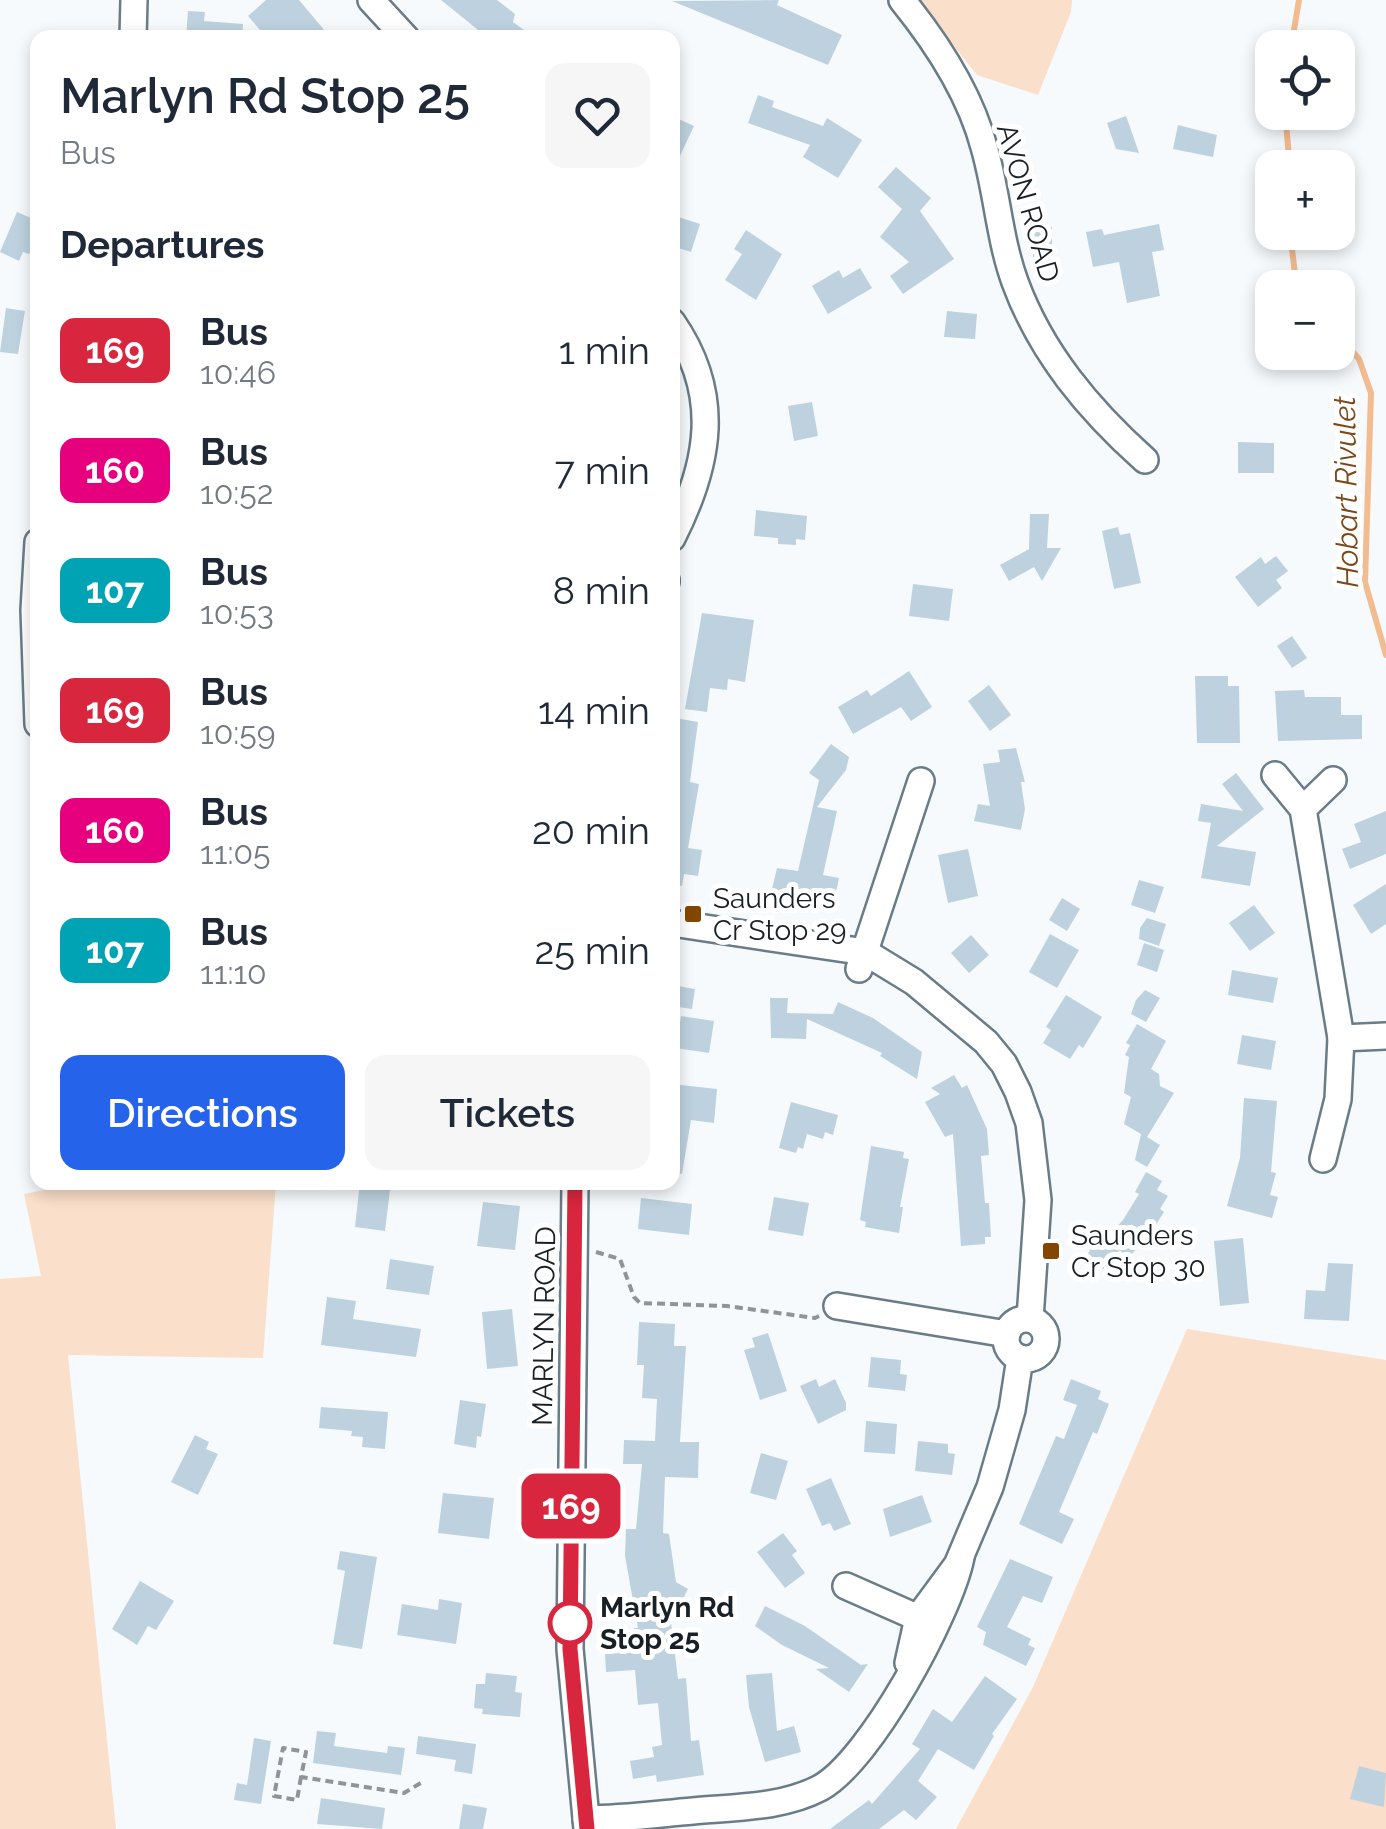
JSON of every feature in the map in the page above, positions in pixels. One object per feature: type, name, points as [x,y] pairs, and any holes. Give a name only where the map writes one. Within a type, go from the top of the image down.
[{"type":"street","points":[[132,30],[134,0]]},
{"type":"street","points":[[370,0],[398,30]]},
{"type":"street","name":"AVON ROAD","points":[[902,0],[934,43],[983,142],[1006,253],[1041,339],[1083,400],[1145,460]]},
{"type":"street","points":[[680,334],[701,375],[706,419],[695,481],[680,518]]},
{"type":"street","points":[[1275,775],[1303,809],[1341,1038],[1338,1099],[1323,1159]]},
{"type":"street","points":[[1303,809],[1333,780]]},
{"type":"street","points":[[862,960],[920,781]]},
{"type":"street","points":[[680,924],[862,960],[936,1000],[965,1022],[1004,1064],[1029,1123],[1038,1200],[1030,1319]]},
{"type":"street","points":[[1341,1038],[1386,1036]]},
{"type":"street","name":"MARLYN ROAD","points":[[575,1190],[570,1649],[586,1824]]},
{"type":"street","points":[[836,1306],[1007,1334]]},
{"type":"street","points":[[1030,1319],[1042,1326],[1046,1341],[1035,1357],[1020,1358],[1008,1346],[1007,1334],[1015,1322],[1030,1319]]},
{"type":"street","points":[[586,1824],[795,1799],[822,1788],[841,1774],[916,1666],[927,1622],[954,1584],[1004,1446],[1020,1358]]},
{"type":"street","points":[[846,1586],[927,1622]]},
{"type":"path","points":[[576,1251],[620,1259],[640,1303],[726,1306],[815,1318],[836,1306]]},
{"type":"path","points":[[283,1748],[306,1752],[301,1777],[297,1800],[274,1796],[283,1748]]},
{"type":"path","points":[[301,1777],[404,1793],[424,1781]]},
{"type":"shaded area","points":[[917,0],[1072,0],[1071,12],[1038,95],[977,75]]},
{"type":"shaded area","points":[[44,1190],[275,1190],[263,1358],[68,1355],[116,1829],[0,1829],[0,1279],[41,1276],[24,1194]]},
{"type":"shaded area","points":[[1187,1329],[1386,1360],[1386,1829],[956,1829],[1033,1687]]},
{"type":"building","points":[[266,0],[299,0],[324,30],[260,30],[248,16]]},
{"type":"building","points":[[441,0],[497,0],[515,14],[513,22],[524,30],[478,30]]},
{"type":"building","points":[[779,0],[777,5],[842,35],[828,65],[672,1]]},
{"type":"building","points":[[188,11],[205,12],[204,21],[243,24],[243,30],[187,30]]},
{"type":"building","points":[[758,95],[774,101],[772,107],[823,126],[827,118],[862,140],[838,178],[803,157],[810,145],[748,123]]},
{"type":"building","points":[[1126,116],[1139,153],[1116,149],[1107,123]]},
{"type":"building","points":[[680,120],[694,126],[680,156]]},
{"type":"building","points":[[1178,125],[1217,135],[1213,157],[1173,149]]},
{"type":"building","points":[[896,167],[931,198],[920,211],[954,259],[903,294],[890,276],[909,262],[880,237],[902,209],[878,187]]},
{"type":"building","points":[[17,212],[30,218],[29,254],[23,252],[19,261],[0,252]]},
{"type":"building","points":[[680,218],[700,224],[691,252],[680,249]]},
{"type":"building","points":[[1159,224],[1164,250],[1152,252],[1160,296],[1127,303],[1119,262],[1093,267],[1086,232],[1102,229],[1104,235]]},
{"type":"building","points":[[1033,227],[1052,227],[1052,261],[1033,262]]},
{"type":"building","points":[[746,230],[782,254],[756,300],[725,280],[742,254],[734,249]]},
{"type":"building","points":[[860,268],[872,288],[828,314],[812,286],[839,270],[843,278]]},
{"type":"building","points":[[6,308],[25,311],[18,354],[0,352]]},
{"type":"building","points":[[947,311],[977,314],[975,339],[944,337]]},
{"type":"building","points":[[812,402],[818,436],[794,441],[788,406]]},
{"type":"building","points":[[1238,442],[1274,443],[1274,473],[1238,473]]},
{"type":"building","points":[[756,510],[807,516],[805,540],[796,539],[796,545],[778,544],[778,538],[754,536]]},
{"type":"building","points":[[1030,514],[1049,514],[1047,548],[1061,548],[1042,581],[1034,567],[1009,581],[1000,565],[1029,549]]},
{"type":"building","points":[[1118,527],[1120,535],[1130,533],[1141,583],[1114,589],[1102,531]]},
{"type":"building","points":[[1276,556],[1288,571],[1276,580],[1282,588],[1258,607],[1235,577],[1261,557],[1265,564]]},
{"type":"building","points":[[913,584],[953,589],[949,621],[909,616]]},
{"type":"building","points":[[702,613],[754,620],[745,682],[728,679],[727,690],[710,688],[707,712],[685,709]]},
{"type":"building","points":[[1292,636],[1307,658],[1292,668],[1277,646]]},
{"type":"building","points":[[909,671],[932,707],[911,721],[901,707],[853,734],[838,707],[867,690],[871,696]]},
{"type":"building","points":[[1195,676],[1228,676],[1228,686],[1239,686],[1240,743],[1197,743]]},
{"type":"building","points":[[989,685],[1011,715],[990,731],[968,701]]},
{"type":"building","points":[[1304,690],[1305,697],[1341,697],[1341,715],[1362,715],[1362,739],[1278,741],[1275,691]]},
{"type":"building","points":[[680,719],[698,722],[690,782],[699,784],[688,848],[702,850],[698,876],[684,874],[682,886]]},
{"type":"building","points":[[831,744],[849,757],[846,770],[817,807],[837,811],[823,875],[839,878],[832,912],[812,908],[814,900],[783,895],[784,891],[772,889],[777,868],[798,871],[819,780],[809,773]]},
{"type":"building","points":[[1016,748],[1025,782],[1021,782],[1025,809],[1021,830],[974,821],[978,804],[990,806],[983,764],[1000,762],[998,750]]},
{"type":"building","points":[[1236,773],[1264,809],[1217,846],[1256,852],[1250,886],[1201,878],[1211,823],[1198,821],[1201,804],[1243,811],[1222,784]]},
{"type":"building","points":[[1386,811],[1386,854],[1350,869],[1342,849],[1361,842],[1354,824]]},
{"type":"building","points":[[968,849],[978,896],[948,903],[938,855]]},
{"type":"building","points":[[1139,880],[1164,887],[1155,913],[1131,905]]},
{"type":"building","points":[[1386,884],[1386,924],[1371,934],[1353,905]]},
{"type":"building","points":[[1062,898],[1080,909],[1067,931],[1049,920]]},
{"type":"building","points":[[1254,905],[1275,933],[1250,951],[1229,923]]},
{"type":"building","points":[[1147,918],[1166,924],[1159,946],[1139,939]]},
{"type":"building","points":[[1050,934],[1079,950],[1057,988],[1029,972]]},
{"type":"building","points":[[971,935],[989,955],[969,973],[951,953]]},
{"type":"building","points":[[1144,943],[1164,950],[1157,972],[1137,965]]},
{"type":"building","points":[[1232,970],[1278,978],[1273,1003],[1228,995]]},
{"type":"building","points":[[680,986],[695,989],[692,1009],[680,1007]]},
{"type":"building","points":[[1145,990],[1160,998],[1146,1022],[1131,1014]]},
{"type":"building","points":[[1066,995],[1102,1017],[1083,1048],[1079,1045],[1070,1059],[1043,1043],[1051,1030],[1046,1027]]},
{"type":"building","points":[[770,998],[788,998],[787,1013],[833,1014],[838,1002],[873,1018],[922,1052],[917,1079],[880,1056],[882,1053],[807,1019],[806,1039],[771,1038]]},
{"type":"building","points":[[681,1016],[714,1021],[709,1053],[680,1049]]},
{"type":"building","points":[[1137,1024],[1166,1041],[1151,1069],[1159,1074],[1160,1086],[1174,1093],[1147,1137],[1160,1145],[1147,1167],[1135,1160],[1141,1134],[1124,1124],[1131,1097],[1124,1093],[1129,1057],[1125,1055],[1130,1045],[1126,1043]]},
{"type":"building","points":[[1242,1035],[1276,1041],[1271,1070],[1237,1064]]},
{"type":"building","points":[[954,1075],[962,1088],[967,1085],[987,1129],[989,1155],[981,1156],[991,1237],[985,1237],[985,1244],[961,1246],[953,1134],[945,1137],[925,1102],[940,1094],[931,1088]]},
{"type":"building","points":[[680,1085],[717,1089],[714,1123],[691,1120],[682,1174]]},
{"type":"building","points":[[1244,1098],[1277,1101],[1271,1172],[1276,1173],[1270,1195],[1278,1197],[1272,1218],[1227,1206],[1240,1158]]},
{"type":"building","points":[[791,1102],[838,1115],[833,1135],[825,1132],[823,1139],[807,1134],[803,1149],[798,1147],[796,1153],[779,1148]]},
{"type":"building","points":[[871,1146],[904,1152],[903,1158],[909,1159],[899,1233],[865,1227],[866,1222],[860,1220]]},
{"type":"building","points":[[1146,1172],[1162,1181],[1157,1190],[1168,1196],[1160,1209],[1164,1212],[1128,1258],[1120,1250],[1103,1269],[1087,1256],[1093,1243],[1110,1234],[1123,1220],[1139,1194],[1135,1192]]},
{"type":"building","points":[[359,1190],[390,1190],[385,1231],[355,1227]]},
{"type":"building","points":[[774,1197],[809,1203],[803,1236],[768,1230]]},
{"type":"building","points":[[641,1198],[692,1204],[689,1235],[638,1229]]},
{"type":"building","points":[[483,1202],[520,1206],[515,1250],[477,1246]]},
{"type":"building","points":[[1243,1238],[1249,1303],[1220,1306],[1214,1241]]},
{"type":"building","points":[[390,1259],[434,1266],[429,1295],[386,1289]]},
{"type":"building","points":[[1328,1263],[1353,1264],[1349,1321],[1304,1319],[1306,1290],[1325,1291]]},
{"type":"building","points":[[327,1297],[356,1301],[353,1319],[421,1329],[416,1357],[321,1345]]},
{"type":"building","points":[[512,1309],[518,1366],[487,1369],[482,1312]]},
{"type":"building","points":[[639,1322],[675,1324],[674,1346],[686,1346],[680,1442],[699,1442],[698,1478],[665,1477],[663,1533],[669,1534],[676,1582],[688,1589],[671,1622],[678,1679],[686,1678],[691,1741],[699,1740],[704,1775],[657,1782],[656,1775],[633,1779],[630,1761],[654,1757],[652,1747],[662,1745],[658,1703],[638,1705],[635,1670],[606,1672],[605,1654],[636,1652],[634,1628],[638,1628],[625,1556],[626,1529],[636,1529],[642,1464],[623,1464],[624,1440],[655,1441],[657,1399],[642,1398],[644,1365],[637,1365]]},
{"type":"building","points":[[768,1333],[787,1391],[760,1400],[744,1350],[755,1347],[752,1338]]},
{"type":"building","points":[[871,1357],[901,1360],[900,1374],[907,1375],[905,1391],[868,1387]]},
{"type":"building","points":[[816,1379],[819,1387],[835,1379],[846,1403],[846,1410],[818,1424],[800,1386]]},
{"type":"building","points":[[1071,1379],[1101,1391],[1098,1399],[1109,1404],[1059,1512],[1074,1519],[1062,1544],[1019,1524],[1056,1436],[1064,1439],[1077,1405],[1063,1400]]},
{"type":"building","points":[[460,1400],[486,1404],[476,1448],[454,1444]]},
{"type":"building","points":[[321,1407],[388,1412],[385,1449],[362,1447],[363,1437],[351,1436],[352,1431],[319,1428]]},
{"type":"building","points":[[866,1421],[897,1424],[895,1454],[864,1452]]},
{"type":"building","points":[[195,1435],[209,1442],[206,1449],[218,1454],[198,1495],[171,1482]]},
{"type":"building","points":[[918,1441],[948,1444],[948,1453],[955,1454],[952,1475],[915,1471]]},
{"type":"building","points":[[761,1453],[788,1461],[776,1500],[750,1493]]},
{"type":"building","points":[[831,1478],[851,1524],[834,1531],[830,1523],[822,1526],[806,1489]]},
{"type":"building","points":[[443,1493],[494,1498],[489,1539],[438,1533]]},
{"type":"building","points":[[922,1495],[932,1522],[890,1537],[883,1509]]},
{"type":"building","points":[[783,1533],[797,1551],[792,1555],[805,1573],[785,1588],[757,1552]]},
{"type":"building","points":[[340,1551],[377,1557],[362,1649],[333,1644],[345,1571],[337,1569]]},
{"type":"building","points":[[1010,1559],[1053,1577],[1042,1603],[1023,1596],[1007,1627],[1031,1639],[1028,1645],[1035,1648],[1026,1666],[983,1645],[986,1632],[977,1627]]},
{"type":"building","points":[[140,1581],[174,1601],[156,1630],[148,1626],[137,1645],[112,1629]]},
{"type":"building","points":[[439,1599],[462,1603],[456,1644],[397,1635],[402,1604],[438,1610]]},
{"type":"building","points":[[765,1606],[805,1626],[861,1665],[868,1664],[849,1692],[816,1669],[829,1668],[782,1645],[755,1626]]},
{"type":"building","points":[[486,1673],[517,1676],[515,1692],[522,1693],[520,1717],[482,1714],[483,1709],[474,1708],[476,1684],[485,1684]]},
{"type":"building","points":[[772,1673],[777,1731],[794,1726],[801,1752],[765,1762],[749,1707],[746,1675]]},
{"type":"building","points":[[985,1676],[1017,1699],[992,1734],[974,1770],[938,1749],[918,1781],[937,1797],[916,1820],[904,1810],[879,1829],[830,1829],[869,1800],[872,1804],[920,1749],[912,1744],[933,1709],[952,1722]]},
{"type":"building","points":[[317,1731],[336,1733],[334,1746],[387,1753],[388,1746],[405,1748],[401,1775],[313,1763]]},
{"type":"building","points":[[418,1736],[476,1744],[472,1774],[454,1771],[456,1760],[416,1754]]},
{"type":"building","points":[[254,1738],[271,1741],[261,1804],[234,1800],[237,1783],[247,1785]]},
{"type":"building","points":[[1359,1766],[1386,1773],[1384,1807],[1350,1799]]},
{"type":"building","points":[[321,1798],[385,1808],[382,1829],[317,1824]]},
{"type":"building","points":[[463,1804],[487,1808],[483,1829],[459,1829]]},
{"type":"waterway","name":"Hobart Rivulet","points":[[1294,30],[1299,0]]},
{"type":"waterway","name":"Hobart Rivulet","points":[[1287,130],[1288,150]]},
{"type":"waterway","name":"Hobart Rivulet","points":[[1292,250],[1295,270]]},
{"type":"waterway","name":"Hobart Rivulet","points":[[1355,354],[1371,393],[1365,582],[1386,655]]},
{"type":"bus line","name":"169","points":[[575,1190],[570,1649],[587,1829]]},
{"type":"place","name":"Saunders Cr Stop 29","points":[[693,914]]},
{"type":"place","name":"Saunders Cr Stop 30","points":[[1051,1251]]},
{"type":"place","name":"Marlyn Rd Stop 25","points":[[570,1623]]}]
